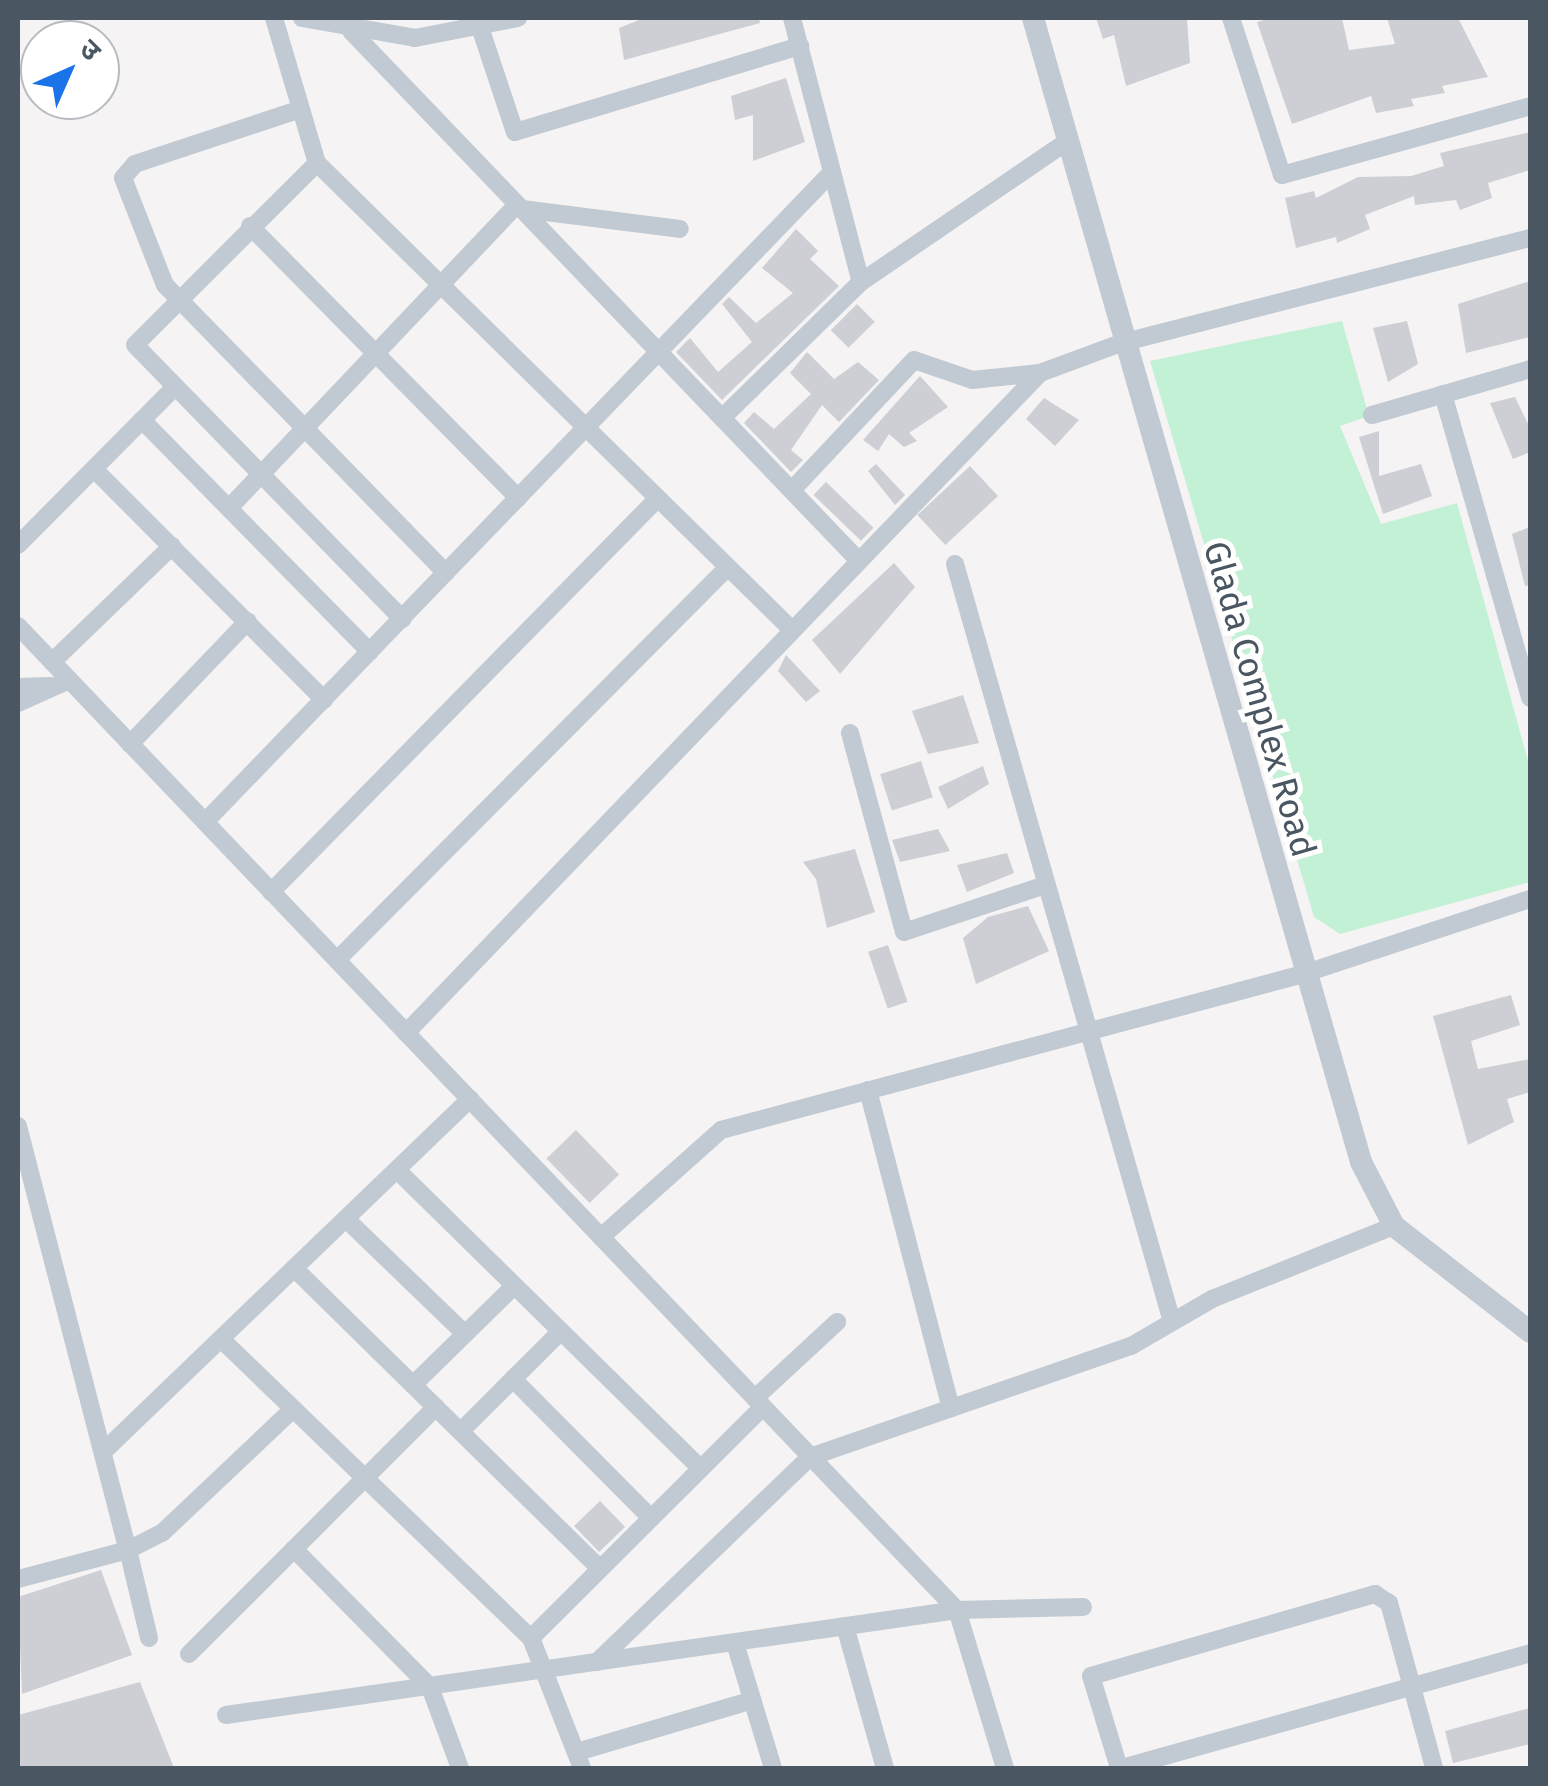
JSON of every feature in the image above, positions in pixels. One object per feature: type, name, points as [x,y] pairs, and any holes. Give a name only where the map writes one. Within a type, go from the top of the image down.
[{"type":"street","points":[[274,18],[298,110],[317,162],[792,630]]},
{"type":"street","points":[[302,18],[351,31],[415,38],[479,22],[518,18]]},
{"type":"street","points":[[792,18],[861,282]]},
{"type":"street","name":"Glada Complex Road","points":[[1034,18],[1121,343],[1303,974],[1362,1162],[1394,1226],[1530,1332]]},
{"type":"street","points":[[1231,18],[1282,176],[1530,106]]},
{"type":"street","points":[[479,22],[515,132],[800,46]]},
{"type":"street","points":[[351,31],[514,208],[859,561]]},
{"type":"street","points":[[298,110],[125,172],[156,270],[177,298],[446,574]]},
{"type":"street","points":[[722,418],[861,282],[1068,142]]},
{"type":"street","points":[[317,162],[177,298],[135,345],[402,619]]},
{"type":"street","points":[[206,822],[832,172]]},
{"type":"street","points":[[514,208],[680,230]]},
{"type":"street","points":[[230,507],[514,208]]},
{"type":"street","points":[[250,226],[518,498]]},
{"type":"street","points":[[792,490],[914,360],[972,380],[1040,373],[1121,343],[1530,238]]},
{"type":"street","points":[[1372,415],[1530,370]]},
{"type":"street","points":[[406,1032],[1040,373]]},
{"type":"street","points":[[18,545],[175,388]]},
{"type":"street","points":[[1443,394],[1530,698]]},
{"type":"street","points":[[142,420],[370,652]]},
{"type":"street","points":[[94,468],[324,700]]},
{"type":"street","points":[[271,892],[658,498]]},
{"type":"street","points":[[52,662],[172,546]]},
{"type":"street","points":[[955,564],[1172,1322]]},
{"type":"street","points":[[337,960],[728,567]]},
{"type":"street","points":[[130,744],[248,621]]},
{"type":"street","points":[[18,626],[957,1610],[1005,1768]]},
{"type":"street","points":[[18,687],[42,680],[50,686]]},
{"type":"street","points":[[18,703],[70,680]]},
{"type":"street","points":[[850,733],[904,932],[1045,886]]},
{"type":"street","points":[[601,1237],[721,1130],[1303,974],[1530,899]]},
{"type":"street","points":[[868,1090],[951,1408]]},
{"type":"street","points":[[104,1451],[470,1100]]},
{"type":"street","points":[[18,1126],[149,1638]]},
{"type":"street","points":[[397,1170],[701,1469]]},
{"type":"street","points":[[346,1218],[465,1334]]},
{"type":"street","points":[[597,1662],[810,1456],[1131,1346],[1172,1322],[1394,1226]]},
{"type":"street","points":[[294,1268],[600,1568]]},
{"type":"street","points":[[414,1385],[514,1286]]},
{"type":"street","points":[[530,1638],[701,1469],[837,1322]]},
{"type":"street","points":[[460,1432],[561,1331]]},
{"type":"street","points":[[221,1339],[530,1638],[547,1670],[580,1760],[752,1700]]},
{"type":"street","points":[[513,1379],[651,1518]]},
{"type":"street","points":[[189,1654],[436,1407]]},
{"type":"street","points":[[18,1579],[128,1550],[162,1533],[293,1408]]},
{"type":"street","points":[[294,1549],[430,1687],[460,1768]]},
{"type":"street","points":[[1434,1768],[1412,1687],[1384,1594],[1091,1676],[1120,1768],[1412,1687],[1530,1653]]},
{"type":"street","points":[[226,1715],[957,1610],[1084,1608]]},
{"type":"street","points":[[845,1626],[885,1768]]},
{"type":"street","points":[[735,1642],[772,1768]]},
{"type":"green space","points":[[1342,321],[1369,416],[1340,426],[1381,524],[1457,503],[1530,768],[1530,882],[1340,934],[1314,917],[1150,361]]},
{"type":"building","points":[[644,18],[759,18],[760,23],[624,60],[619,28]]},
{"type":"building","points":[[1096,18],[1187,18],[1190,63],[1126,86],[1114,35],[1103,39]]},
{"type":"building","points":[[1271,18],[1342,18],[1349,50],[1395,44],[1387,18],[1458,18],[1488,77],[1442,86],[1445,93],[1411,99],[1414,106],[1376,113],[1371,96],[1292,124],[1257,22]]},
{"type":"building","points":[[786,78],[805,142],[753,161],[753,115],[735,120],[731,96]]},
{"type":"building","points":[[1530,132],[1530,170],[1488,183],[1492,198],[1460,210],[1456,200],[1415,205],[1414,196],[1365,215],[1370,229],[1337,243],[1336,237],[1296,248],[1285,198],[1314,191],[1316,198],[1358,177],[1411,176],[1444,166],[1440,153]]},
{"type":"building","points":[[796,229],[818,251],[810,259],[839,286],[722,400],[676,352],[690,338],[718,372],[752,342],[722,304],[729,297],[756,323],[793,293],[762,268]]},
{"type":"building","points":[[1530,281],[1530,337],[1466,353],[1458,304]]},
{"type":"building","points":[[857,304],[875,322],[849,348],[831,330]]},
{"type":"building","points":[[1407,321],[1418,364],[1388,382],[1373,328]]},
{"type":"building","points":[[807,352],[834,379],[858,362],[879,380],[839,422],[822,405],[791,450],[803,460],[791,472],[744,423],[754,412],[774,429],[811,394],[790,373]]},
{"type":"building","points":[[920,376],[948,407],[909,433],[917,441],[904,447],[889,434],[878,451],[863,440]]},
{"type":"building","points":[[1515,397],[1530,428],[1530,452],[1513,459],[1490,403]]},
{"type":"building","points":[[1044,398],[1079,420],[1055,446],[1026,419]]},
{"type":"building","points":[[1379,431],[1379,476],[1421,464],[1432,496],[1383,514],[1359,437]]},
{"type":"building","points":[[876,464],[905,495],[895,505],[868,471]]},
{"type":"building","points":[[970,466],[998,496],[945,545],[917,515]]},
{"type":"building","points":[[826,482],[873,528],[861,541],[813,495]]},
{"type":"building","points":[[1530,527],[1530,585],[1525,586],[1512,534]]},
{"type":"building","points":[[894,563],[915,587],[840,674],[812,640]]},
{"type":"building","points":[[786,655],[820,691],[806,702],[778,671]]},
{"type":"building","points":[[963,695],[979,743],[928,754],[912,711]]},
{"type":"building","points":[[921,761],[933,797],[892,810],[880,774]]},
{"type":"building","points":[[983,766],[989,784],[948,809],[938,787]]},
{"type":"building","points":[[938,829],[950,851],[900,862],[892,840]]},
{"type":"building","points":[[855,849],[875,912],[827,928],[816,879],[803,862]]},
{"type":"building","points":[[1007,853],[1014,873],[967,892],[957,865]]},
{"type":"building","points":[[1028,906],[1049,951],[976,984],[963,938],[988,917]]},
{"type":"building","points":[[888,945],[908,1002],[888,1009],[868,952]]},
{"type":"building","points":[[1511,995],[1520,1025],[1471,1041],[1478,1069],[1530,1059],[1530,1092],[1507,1099],[1514,1122],[1468,1145],[1433,1016]]},
{"type":"building","points":[[576,1130],[619,1175],[590,1203],[547,1158]]},
{"type":"building","points":[[600,1501],[625,1527],[599,1552],[574,1526]]},
{"type":"building","points":[[101,1570],[132,1655],[22,1694],[18,1597]]},
{"type":"building","points":[[140,1682],[174,1768],[18,1768],[18,1715]]},
{"type":"building","points":[[1530,1708],[1530,1744],[1453,1763],[1445,1731]]}]
